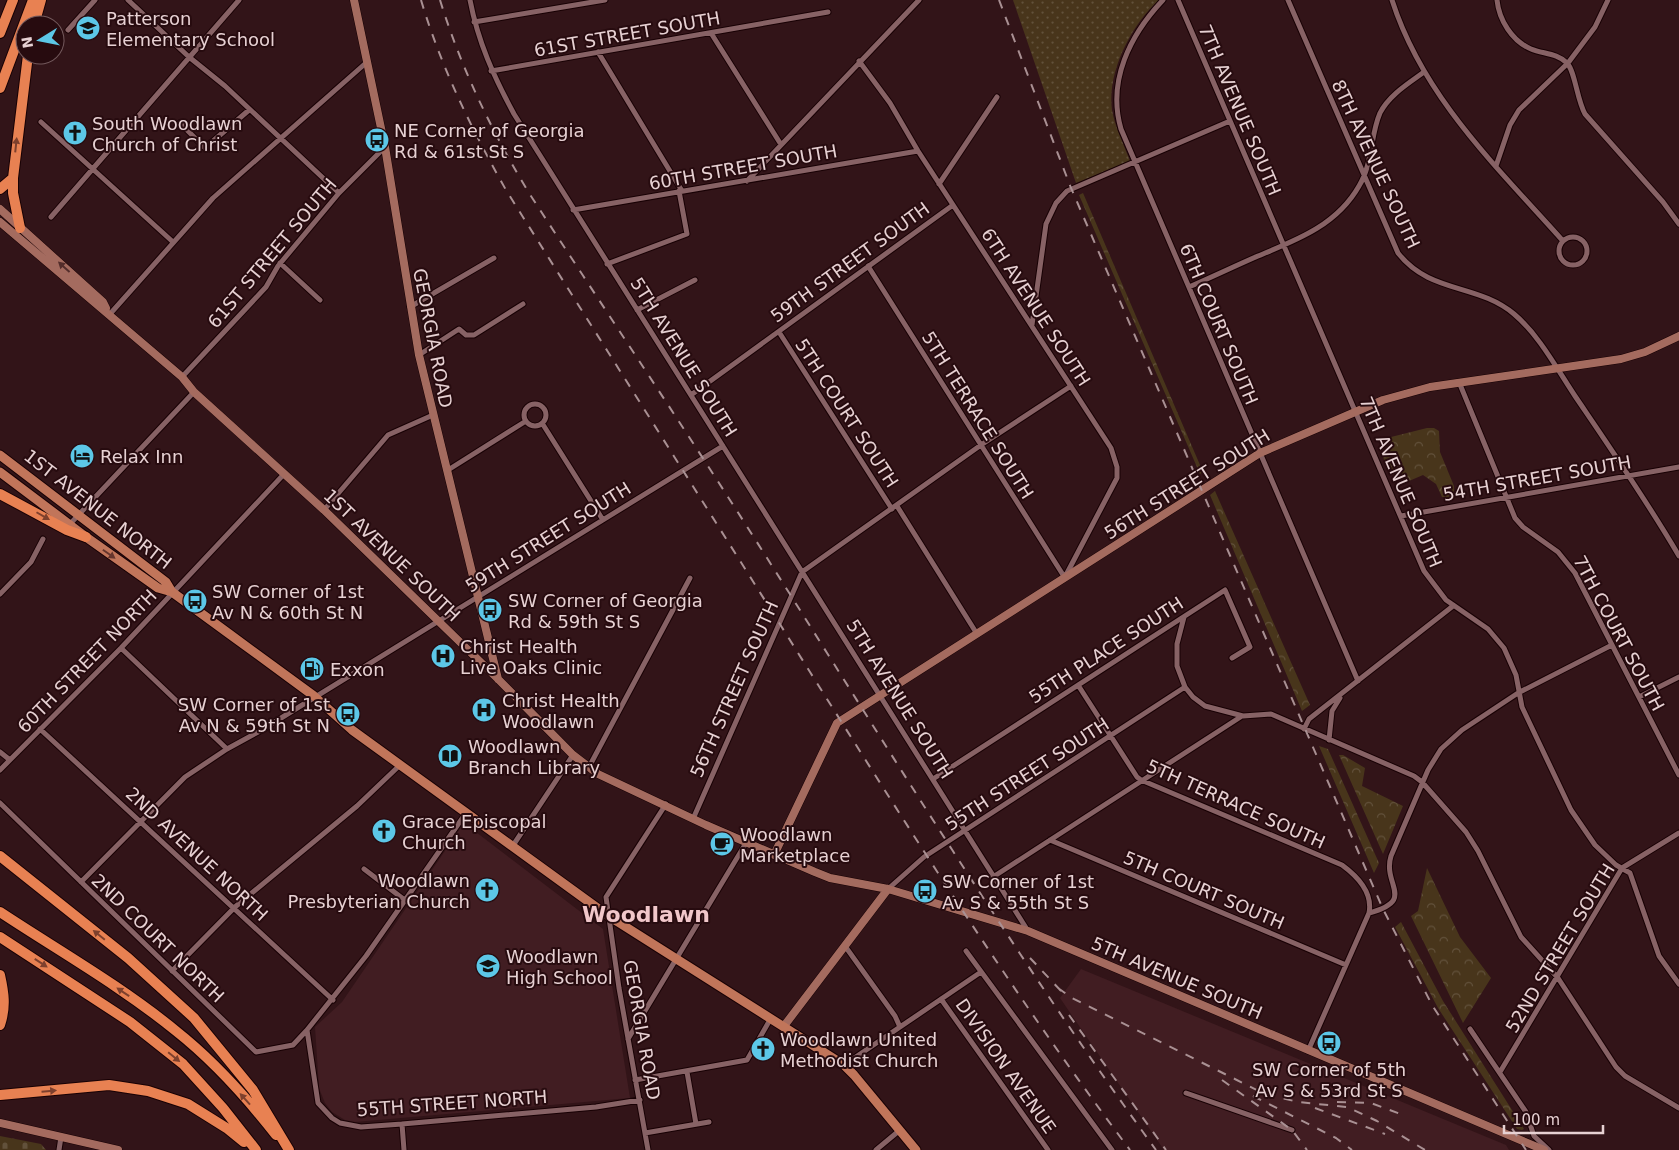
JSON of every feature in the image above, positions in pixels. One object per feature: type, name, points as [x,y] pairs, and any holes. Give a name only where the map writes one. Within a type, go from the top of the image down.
[{"type":"highway","points":[[0,33],[13,0]]},
{"type":"highway","points":[[0,88],[33,0]]},
{"type":"highway","points":[[37,15],[41,0]]},
{"type":"highway","points":[[20,228],[14,201],[13,178],[27,65]]},
{"type":"highway","points":[[0,189],[13,178]]},
{"type":"highway","points":[[0,494],[67,530],[86,537]]},
{"type":"highway","points":[[0,856],[128,958],[194,1018],[254,1090],[288,1150]]},
{"type":"highway","points":[[0,912],[124,993],[178,1032],[211,1062],[245,1098],[288,1150]]},
{"type":"highway","points":[[0,937],[130,1022],[183,1064],[223,1108],[255,1150]]},
{"type":"highway","points":[[0,975],[5,997],[4,1013],[0,1026]]},
{"type":"highway","points":[[0,1095],[109,1086],[148,1091],[188,1104],[228,1128],[255,1150]]},
{"type":"main road","name":"1ST AVENUE NORTH","points":[[0,455],[166,582],[172,592]]},
{"type":"main road","name":"1ST AVENUE NORTH","points":[[0,472],[158,588],[172,592],[314,696],[352,730],[607,915],[844,1065],[916,1150]]},
{"type":"street","points":[[68,30],[95,0]]},
{"type":"street","points":[[128,0],[189,57],[225,86],[339,193]]},
{"type":"street","points":[[51,217],[239,0]]},
{"type":"street","name":"GEORGIA ROAD","points":[[354,0],[385,147],[419,355],[498,679]]},
{"type":"street","name":"5TH AVENUE SOUTH","points":[[470,0],[474,22],[491,71],[514,114],[1028,931],[1544,1150]]},
{"type":"street","points":[[474,22],[604,0]]},
{"type":"street","points":[[747,181],[780,143],[919,0]]},
{"type":"street","name":"6TH COURT SOUTH","points":[[1163,0],[1143,26],[1123,60],[1117,86],[1118,115],[1134,162],[1358,680]]},
{"type":"street","name":"7TH AVENUE SOUTH","points":[[1178,0],[1428,578],[1438,593],[1488,629],[1500,643],[1512,666],[1522,707],[1576,819],[1595,845],[1632,876],[1659,956],[1679,984]]},
{"type":"street","name":"8TH AVENUE SOUTH","points":[[1288,0],[1394,246],[1408,264],[1423,276],[1444,286],[1482,296],[1502,305],[1526,326],[1629,476],[1679,556]]},
{"type":"street","points":[[1392,0],[1402,28],[1424,72],[1453,115],[1563,241]]},
{"type":"street","points":[[1497,0],[1504,23],[1515,39],[1531,49],[1554,55],[1568,64],[1573,73],[1579,101],[1585,114],[1663,202],[1679,224]]},
{"type":"street","points":[[1496,166],[1510,125],[1519,110],[1568,64],[1595,27],[1608,0]]},
{"type":"street","name":"61ST STREET SOUTH","points":[[491,71],[828,12]]},
{"type":"street","points":[[711,33],[780,143]]},
{"type":"street","points":[[598,52],[681,191],[687,234],[607,264]]},
{"type":"street","name":"6TH AVENUE SOUTH","points":[[859,61],[890,103],[918,151],[1111,448],[1117,467],[1117,478],[1065,578]]},
{"type":"street","points":[[110,314],[214,198],[367,62]]},
{"type":"street","points":[[1189,287],[1313,232],[1329,221],[1349,201],[1364,175],[1378,118],[1383,108],[1424,72]]},
{"type":"street","name":"59TH STREET SOUTH","points":[[940,184],[997,97]]},
{"type":"street","points":[[180,123],[205,148],[249,110]]},
{"type":"street","points":[[1032,326],[1046,224],[1056,204],[1071,188],[1230,121]]},
{"type":"street","points":[[41,122],[173,242]]},
{"type":"street","name":"61ST STREET SOUTH","points":[[182,377],[266,287],[280,263],[339,193],[385,147]]},
{"type":"street","name":"60TH STREET SOUTH","points":[[573,210],[918,151]]},
{"type":"street","name":"59TH STREET SOUTH","points":[[691,396],[953,205]]},
{"type":"street","name":"1ST AVENUE SOUTH","points":[[0,210],[103,302],[110,314]]},
{"type":"street","name":"1ST AVENUE SOUTH","points":[[0,222],[182,377],[194,392],[285,473],[439,621],[573,755],[598,774],[666,804],[693,819],[746,843],[830,878],[888,889],[1028,931]]},
{"type":"street","points":[[1573,238],[1582,242],[1586,251],[1583,260],[1578,264],[1571,265],[1562,260],[1559,250],[1563,241],[1573,238]]},
{"type":"street","points":[[410,307],[494,258]]},
{"type":"street","points":[[280,263],[320,300]]},
{"type":"street","name":"5TH TERRACE SOUTH","points":[[868,266],[1065,578]]},
{"type":"street","points":[[637,310],[696,280]]},
{"type":"street","points":[[419,355],[459,329],[466,335],[474,335],[523,304]]},
{"type":"street","name":"5TH COURT SOUTH","points":[[779,332],[977,634]]},
{"type":"street","name":"56TH STREET SOUTH","points":[[774,855],[833,728],[860,708],[1260,453],[1402,393],[1459,382],[1621,359],[1645,352],[1679,336]]},
{"type":"street","name":"7TH COURT SOUTH","points":[[1459,382],[1507,498],[1520,524],[1552,547],[1570,566],[1679,775]]},
{"type":"street","points":[[802,572],[981,445],[1071,386]]},
{"type":"street","points":[[70,524],[194,392]]},
{"type":"street","points":[[536,404],[545,410],[546,417],[542,423],[535,426],[526,421],[524,415],[527,408],[536,404]]},
{"type":"street","points":[[324,510],[388,435],[433,415]]},
{"type":"street","points":[[448,470],[526,421]]},
{"type":"street","points":[[542,423],[603,520]]},
{"type":"street","name":"59TH STREET SOUTH","points":[[81,882],[185,778],[228,749],[723,446]]},
{"type":"street","name":"54TH STREET SOUTH","points":[[1401,516],[1679,467]]},
{"type":"street","name":"60TH STREET NORTH","points":[[0,770],[121,648],[285,473]]},
{"type":"street","points":[[0,594],[26,567],[43,539]]},
{"type":"street","name":"56TH STREET SOUTH","points":[[693,819],[802,572]]},
{"type":"street","points":[[589,767],[690,578]]},
{"type":"street","name":"55TH PLACE SOUTH","points":[[933,780],[1225,590],[1250,647],[1232,658]]},
{"type":"street","points":[[1304,729],[1309,720],[1454,606]]},
{"type":"street","points":[[1184,617],[1177,644],[1177,666],[1185,687],[1192,697],[1205,706],[1243,716],[1271,714],[1414,776],[1422,782],[1466,832],[1478,851],[1521,937],[1558,978],[1618,1071],[1679,1108]]},
{"type":"street","points":[[1308,1050],[1369,913],[1383,909],[1396,898],[1396,888],[1389,868],[1390,860],[1422,782],[1441,749],[1462,730],[1518,693],[1612,644]]},
{"type":"street","points":[[121,648],[228,749]]},
{"type":"street","points":[[1639,697],[1679,677]]},
{"type":"street","name":"5TH TERRACE SOUTH","points":[[1078,685],[1137,777],[1342,865],[1354,874],[1364,889],[1370,900],[1369,913]]},
{"type":"street","name":"55TH STREET SOUTH","points":[[888,889],[924,858],[965,830],[1185,687]]},
{"type":"street","points":[[1329,740],[1332,711],[1342,693]]},
{"type":"street","points":[[993,877],[1243,716]]},
{"type":"street","name":"2ND AVENUE NORTH","points":[[40,729],[235,907],[333,1000]]},
{"type":"street","points":[[0,752],[10,760]]},
{"type":"street","points":[[512,847],[573,755]]},
{"type":"street","points":[[172,971],[235,907],[357,806],[400,765]]},
{"type":"street","name":"2ND COURT NORTH","points":[[0,803],[256,1052],[293,1046],[307,1030]]},
{"type":"street","points":[[607,915],[606,897],[666,804]]},
{"type":"street","points":[[307,1030],[333,1000],[406,901],[466,813]]},
{"type":"street","name":"52ND STREET SOUTH","points":[[1500,1072],[1558,978],[1622,868],[1679,833]]},
{"type":"street","name":"5TH COURT SOUTH","points":[[1050,840],[1346,965]]},
{"type":"street","points":[[628,1039],[746,843]]},
{"type":"street","points":[[364,869],[406,901]]},
{"type":"street","points":[[784,1026],[888,889]]},
{"type":"street","name":"GEORGIA ROAD","points":[[607,915],[648,1150]]},
{"type":"street","points":[[845,946],[895,1016],[900,1027]]},
{"type":"street","points":[[966,951],[1112,1150]]},
{"type":"street","points":[[844,1065],[981,972]]},
{"type":"street","name":"DIVISION AVENUE","points":[[941,999],[1048,1150]]},
{"type":"street","points":[[635,1080],[747,1060],[771,1018]]},
{"type":"street","points":[[1470,1029],[1526,1112],[1534,1136],[1549,1150]]},
{"type":"street","name":"55TH STREET NORTH","points":[[307,1030],[318,1103],[332,1118],[340,1123],[361,1127],[402,1124],[596,1107],[640,1100]]},
{"type":"street","points":[[687,1072],[696,1124]]},
{"type":"street","points":[[1186,1093],[1292,1130]]},
{"type":"street","points":[[645,1133],[709,1122]]},
{"type":"street","points":[[0,1123],[118,1150]]},
{"type":"street","points":[[402,1124],[404,1150]]},
{"type":"street","points":[[876,1150],[900,1130]]},
{"type":"street","points":[[59,1150],[61,1137]]},
{"type":"shaded area","name":"Woodlawn High School","points":[[464,823],[603,929],[630,1098],[355,1122],[345,1120],[332,1112],[325,1103],[319,1088],[315,1027],[342,1002]]},
{"type":"shaded area","points":[[1081,969],[1506,1145],[1509,1150],[1164,1150],[1060,998]]},
{"type":"green space","points":[[1013,0],[1159,0],[1139,22],[1123,50],[1113,80],[1111,95],[1113,116],[1130,161],[1076,183]]},
{"type":"green space","points":[[1083,193],[1203,472],[1200,474],[1079,195]]},
{"type":"green space","points":[[1434,428],[1439,431],[1440,452],[1454,486],[1454,493],[1449,497],[1442,497],[1436,484],[1423,475],[1402,484],[1386,468],[1379,440]]},
{"type":"green space","points":[[1215,491],[1310,705],[1302,711],[1210,495]]},
{"type":"green space","points":[[1319,746],[1328,749],[1379,863],[1374,873]]},
{"type":"green space","points":[[1339,755],[1343,755],[1365,768],[1362,786],[1403,806],[1383,854]]},
{"type":"green space","points":[[1427,868],[1460,937],[1491,978],[1463,1023],[1411,916],[1418,911]]},
{"type":"green space","points":[[1401,922],[1443,1001],[1524,1129],[1517,1129],[1438,1008],[1395,927]]},
{"type":"green space","points":[[0,1136],[41,1144],[46,1150],[0,1150]]},
{"type":"railway","points":[[421,0],[438,50],[458,98],[506,190],[926,854],[1046,1034],[1130,1150]]},
{"type":"railway","points":[[440,0],[478,99],[502,147],[529,193],[719,483],[997,919],[1156,1150]]},
{"type":"railway","points":[[999,0],[1071,188],[1383,909],[1432,1005],[1526,1150]]},
{"type":"railway","points":[[1030,958],[1063,993]]},
{"type":"railway","points":[[1058,988],[1072,998],[1265,1094],[1298,1102],[1347,1107],[1377,1121],[1425,1150]]},
{"type":"railway","points":[[1069,1015],[1166,1150]]},
{"type":"railway","points":[[1222,1080],[1292,1130],[1307,1150]]},
{"type":"railway","points":[[1253,1096],[1336,1138],[1352,1150]]},
{"type":"railway","points":[[1337,1102],[1371,1103],[1403,1115]]},
{"type":"railway","points":[[1315,1108],[1385,1134]]},
{"type":"place","name":"Patterson Elementary School","points":[[88,28]]},
{"type":"place","name":"South Woodlawn Church of Christ","points":[[75,133]]},
{"type":"place","name":"NE Corner of Georgia Rd & 61st St S","points":[[377,140]]},
{"type":"place","name":"Relax Inn","points":[[82,456]]},
{"type":"place","name":"SW Corner of 1st Av N & 60th St N","points":[[195,601]]},
{"type":"place","name":"SW Corner of Georgia Rd & 59th St S","points":[[490,610]]},
{"type":"place","name":"Christ Health Live Oaks Clinic","points":[[443,656]]},
{"type":"place","name":"Exxon","points":[[312,669]]},
{"type":"place","name":"Christ Health Woodlawn","points":[[484,710]]},
{"type":"place","name":"SW Corner of 1st Av N & 59th St N","points":[[348,714]]},
{"type":"place","name":"Woodlawn Branch Library","points":[[450,756]]},
{"type":"place","name":"Grace Episcopal Church","points":[[384,831]]},
{"type":"place","name":"Woodlawn Marketplace","points":[[722,844]]},
{"type":"place","name":"Woodlawn Presbyterian Church","points":[[487,890]]},
{"type":"place","name":"SW Corner of 1st Av S & 55th St S","points":[[925,891]]},
{"type":"place","name":"Woodlawn High School","points":[[488,966]]},
{"type":"place","name":"SW Corner of 5th Av S & 53rd St S","points":[[1329,1043]]},
{"type":"place","name":"Woodlawn United Methodist Church","points":[[763,1049]]},
{"type":"district","name":"Woodlawn","points":[[646,914]]}]
